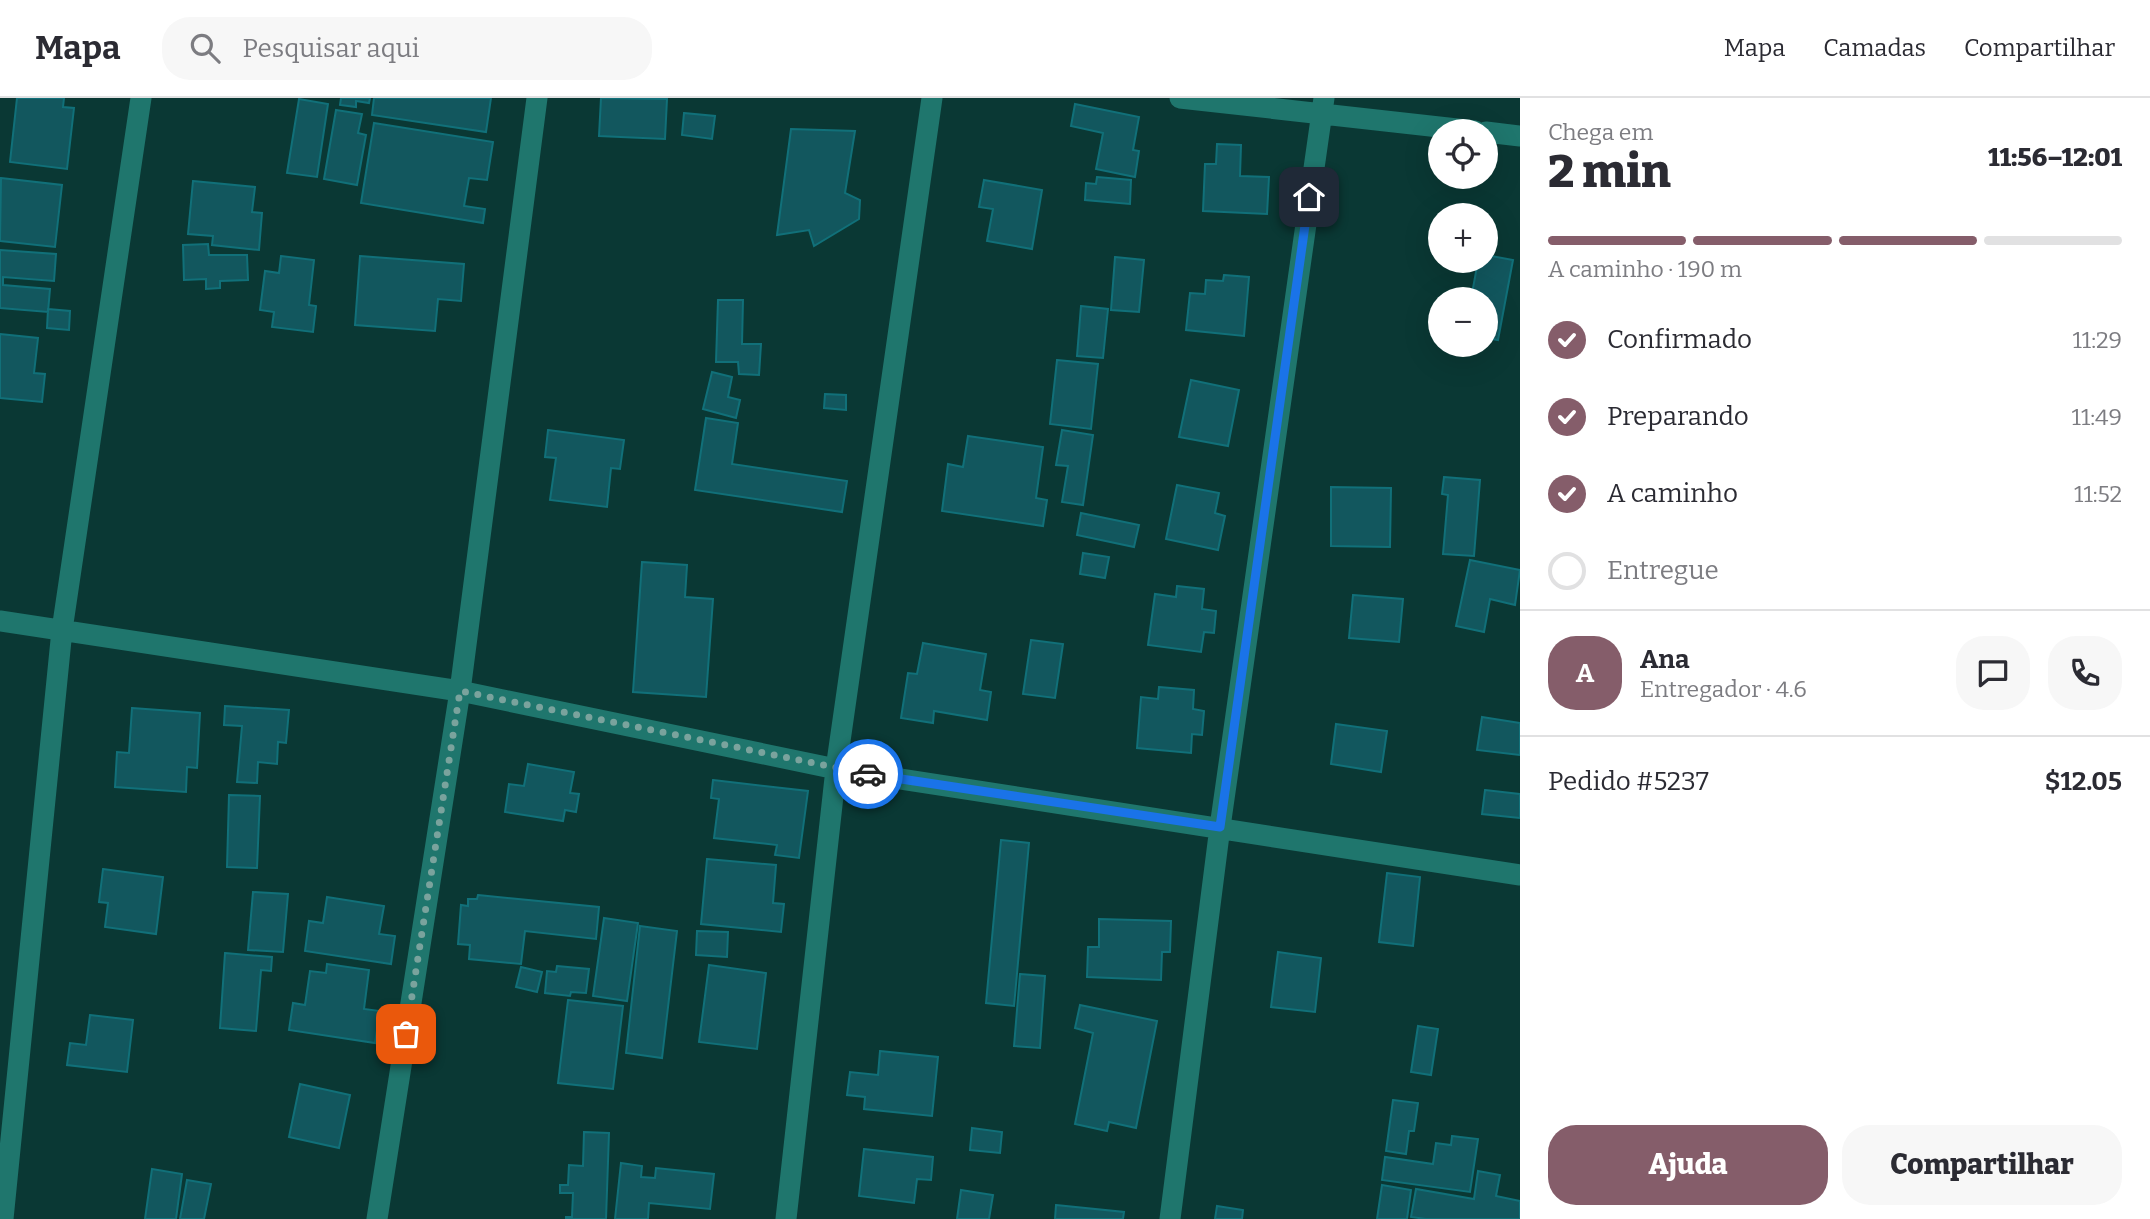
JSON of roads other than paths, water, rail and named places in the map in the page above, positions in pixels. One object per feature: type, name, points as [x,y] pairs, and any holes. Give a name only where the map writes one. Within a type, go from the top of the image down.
[{"type":"street","points":[[3,1219],[62,630],[141,98]]},
{"type":"street","points":[[377,1219],[460,691],[537,98]]},
{"type":"street","points":[[786,1219],[835,769],[932,98]]},
{"type":"street","points":[[1180,98],[1322,106],[1428,123]]},
{"type":"street","points":[[1170,1219],[1220,827],[1322,106]]},
{"type":"street","points":[[1498,133],[1520,136]]},
{"type":"street","points":[[0,621],[460,691],[835,769],[1520,875]]}]
